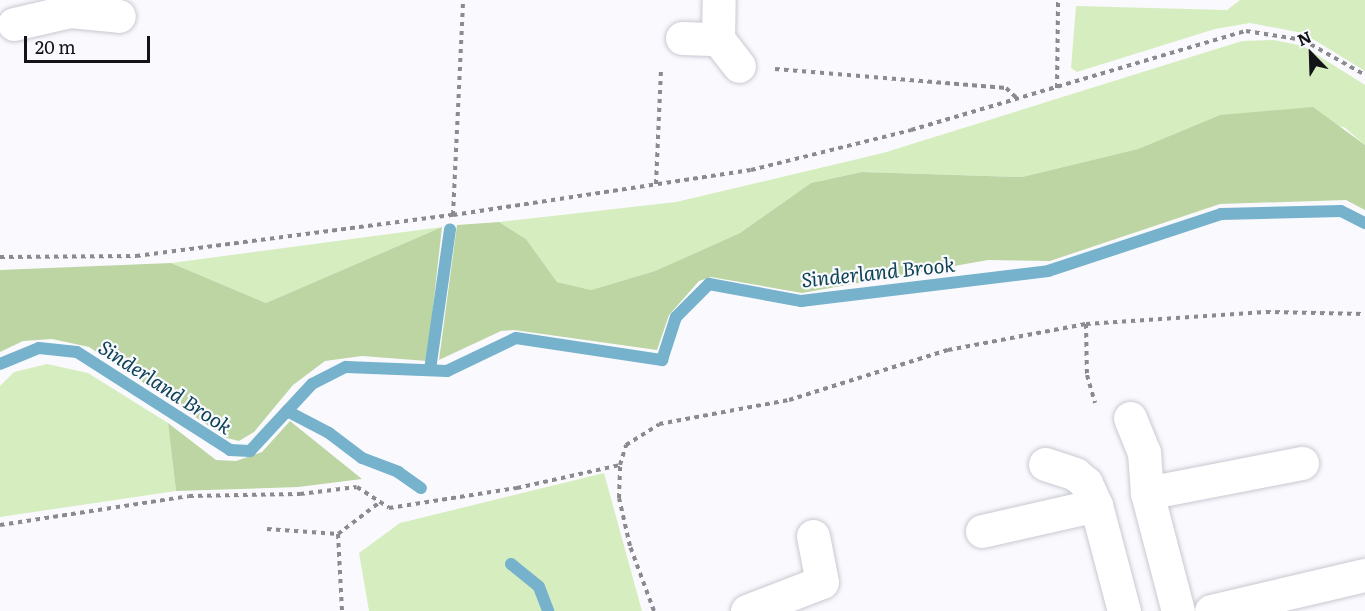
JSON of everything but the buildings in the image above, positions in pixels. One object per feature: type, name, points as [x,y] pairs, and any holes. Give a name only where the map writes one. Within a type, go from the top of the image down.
[{"type":"street","points":[[719,0],[718,39],[739,66]]},
{"type":"street","points":[[14,24],[69,5],[119,16]]},
{"type":"street","points":[[672,49],[718,39]]},
{"type":"street","points":[[1130,418],[1144,452],[1147,493],[1178,611]]},
{"type":"street","points":[[1147,493],[1302,463]]},
{"type":"street","points":[[1045,464],[1075,474],[1086,483],[1096,505],[1124,611]]},
{"type":"street","points":[[982,531],[1096,505]]},
{"type":"street","points":[[747,611],[822,582],[813,536]]},
{"type":"street","points":[[1211,611],[1365,575]]},
{"type":"path","points":[[453,215],[463,0]]},
{"type":"path","points":[[1058,0],[1058,88]]},
{"type":"path","points":[[0,257],[136,255],[453,215],[751,170],[1019,100],[1245,31],[1303,40],[1365,75]]},
{"type":"path","points":[[656,184],[672,49]]},
{"type":"path","points":[[739,66],[1006,88],[1019,100]]},
{"type":"path","points":[[654,611],[627,536],[619,498],[620,465],[626,445],[659,424],[789,400],[1003,337],[1086,324],[1266,312],[1365,314]]},
{"type":"path","points":[[0,525],[189,496],[300,494],[357,487],[389,508],[456,499],[620,465]]},
{"type":"path","points":[[267,530],[338,534],[380,502]]},
{"type":"path","points":[[338,534],[342,611]]},
{"type":"green space","points":[[1240,0],[1365,0],[1365,71],[1303,33],[1250,23],[1215,29],[1077,72],[1071,68],[1076,6],[1227,10]]},
{"type":"green space","points":[[1274,40],[1303,46],[1365,85],[1365,145],[1344,127],[1220,115],[1138,149],[1022,177],[862,172],[811,183],[740,233],[655,271],[591,290],[557,282],[526,239],[499,222],[676,202],[883,153],[1242,41]]},
{"type":"green space","points":[[1313,107],[1365,145],[1365,210],[1346,200],[1220,204],[1050,261],[988,260],[802,293],[711,277],[699,281],[669,315],[657,350],[514,330],[501,331],[439,360],[457,225],[499,222],[526,239],[557,282],[591,290],[655,271],[740,233],[811,183],[862,172],[1022,177],[1138,149],[1220,115]]},
{"type":"green space","points":[[442,227],[266,303],[171,263]]},
{"type":"green space","points":[[442,227],[427,361],[362,356],[325,361],[293,385],[254,432],[239,441],[227,438],[89,347],[52,339],[23,341],[0,352],[0,270],[171,263],[266,303]]},
{"type":"green space","points":[[47,364],[88,373],[168,423],[176,491],[0,517],[0,386],[14,372]]},
{"type":"green space","points":[[290,421],[362,479],[298,487],[176,491],[168,423],[216,460],[236,461],[262,452]]},
{"type":"green space","points":[[604,473],[642,611],[369,611],[359,553],[400,523]]},
{"type":"waterway","name":"Sinderland Brook","points":[[0,364],[39,348],[77,352],[230,450],[250,451],[312,384],[346,367],[447,371],[516,338],[662,360],[676,317],[709,284],[801,301],[1048,271],[1221,214],[1341,211],[1365,223]]},
{"type":"waterway","points":[[430,370],[450,229]]},
{"type":"waterway","points":[[287,411],[329,433],[362,458],[398,472],[421,488]]},
{"type":"waterway","points":[[511,564],[539,587],[548,611]]}]
